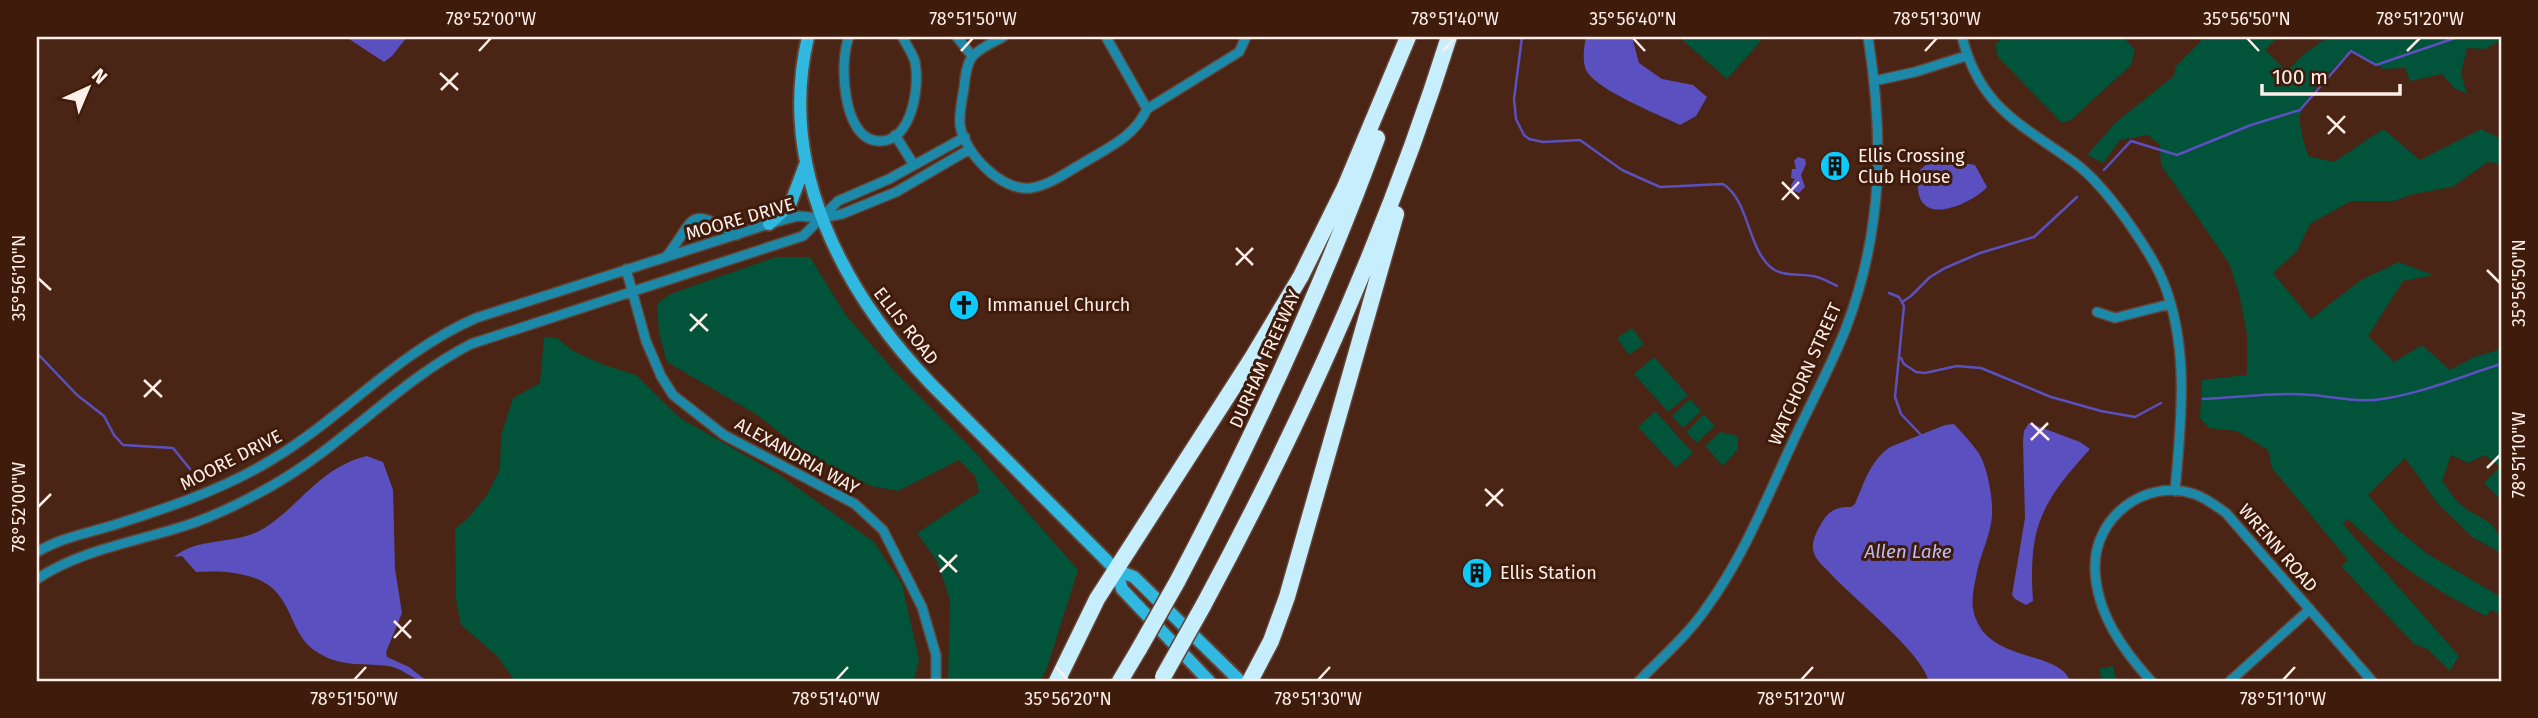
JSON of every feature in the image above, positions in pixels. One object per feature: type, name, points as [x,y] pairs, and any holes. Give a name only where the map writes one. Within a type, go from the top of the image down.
[{"type":"highway","points":[[1057,681],[1093,607],[1252,358],[1301,276],[1356,162],[1410,37]]},
{"type":"highway","name":"DURHAM FREEWAY","points":[[1119,681],[1177,582],[1243,454],[1305,318],[1362,178],[1410,37]]},
{"type":"highway","points":[[1162,679],[1274,469],[1337,332],[1391,202],[1449,37]]},
{"type":"highway","points":[[1250,681],[1268,648],[1287,597],[1429,95]]},
{"type":"main road","name":"ELLIS ROAD","points":[[808,37],[802,67],[800,103],[805,165],[821,218],[851,281],[891,341],[1116,570],[1134,577],[1240,681]]},
{"type":"main road","points":[[769,224],[790,205],[805,165]]},
{"type":"main road","name":"ELLIS ROAD","points":[[1116,570],[1122,589],[1209,681]]},
{"type":"street","points":[[849,37],[844,56],[844,76],[845,96],[850,113],[868,139],[882,141],[895,135],[906,124],[914,104],[916,65],[903,38],[905,37]]},
{"type":"street","points":[[957,37],[972,56]]},
{"type":"street","points":[[1003,37],[972,56],[967,69],[960,116],[970,149],[996,176],[1021,188],[1048,183],[1128,136],[1142,120],[1147,109],[1239,52],[1246,37]]},
{"type":"street","points":[[1106,37],[1147,109]]},
{"type":"street","name":"WATCHORN STREET","points":[[1639,681],[1688,631],[1721,587],[1749,534],[1845,330],[1863,278],[1876,201],[1880,153],[1868,37]]},
{"type":"street","points":[[1962,37],[1966,56],[1977,77],[2001,110],[2028,133],[2077,165],[2122,214],[2147,250],[2163,282],[2179,347],[2181,383],[2175,491]]},
{"type":"street","points":[[1874,81],[1966,56]]},
{"type":"street","points":[[895,135],[914,165]]},
{"type":"street","points":[[821,218],[838,201],[881,183],[965,137]]},
{"type":"street","points":[[821,218],[842,214],[896,192],[970,149]]},
{"type":"street","name":"MOORE DRIVE","points":[[37,552],[72,536],[183,502],[262,466],[300,442],[447,330],[476,318],[769,224],[798,216],[821,218]]},
{"type":"street","name":"MOORE DRIVE","points":[[37,579],[69,561],[194,523],[268,488],[324,452],[439,362],[471,344],[803,236],[821,218]]},
{"type":"street","points":[[666,257],[684,228],[695,219],[708,219],[737,235]]},
{"type":"street","name":"ALEXANDRIA WAY","points":[[626,269],[646,341],[673,395],[724,435],[855,504],[883,530],[922,607],[936,655],[936,681]]},
{"type":"street","points":[[2097,312],[2115,318],[2170,304]]},
{"type":"street","name":"WRENN ROAD","points":[[2151,681],[2130,658],[2105,616],[2098,594],[2095,567],[2099,539],[2120,510],[2129,502],[2150,492],[2175,491],[2211,501],[2226,513],[2372,681]]},
{"type":"street","points":[[2230,681],[2310,609]]},
{"type":"green space","points":[[1679,37],[1757,37],[1761,41],[1727,79]]},
{"type":"green space","points":[[2005,37],[2123,37],[2135,50],[2131,65],[2071,120],[2062,123],[1998,57],[1995,44]]},
{"type":"green space","points":[[2205,37],[2278,37],[2265,50],[2287,71],[2304,54],[2328,37],[2501,37],[2501,40],[2485,49],[2467,48],[2461,74],[2467,94],[2454,88],[2442,74],[2410,81],[2405,68],[2384,69],[2350,51],[2313,91],[2302,109],[2300,126],[2308,156],[2334,162],[2383,129],[2420,160],[2481,129],[2501,139],[2501,164],[2488,162],[2452,187],[2413,194],[2394,201],[2351,201],[2310,224],[2297,251],[2273,273],[2311,319],[2361,280],[2399,262],[2433,275],[2403,281],[2368,336],[2394,362],[2422,345],[2450,370],[2474,357],[2501,349],[2501,500],[2484,483],[2500,467],[2485,455],[2468,463],[2451,455],[2442,481],[2460,504],[2494,527],[2498,533],[2501,553],[2472,537],[2438,504],[2405,458],[2368,495],[2397,529],[2426,553],[2501,597],[2501,615],[2491,610],[2486,616],[2448,596],[2396,561],[2348,519],[2343,524],[2459,656],[2450,671],[2427,649],[2414,644],[2341,566],[2348,560],[2272,468],[2268,450],[2237,431],[2209,428],[2200,418],[2202,380],[2247,375],[2247,334],[2239,293],[2229,263],[2161,165],[2160,145],[2148,135],[2120,140],[2103,163],[2087,155],[2116,122],[2174,76],[2176,66]]},
{"type":"green space","points":[[776,257],[810,257],[845,314],[896,373],[974,451],[1078,570],[1047,668],[1040,681],[948,681],[950,600],[937,561],[917,533],[979,492],[975,476],[959,460],[898,491],[871,486],[805,453],[759,416],[667,362],[659,333],[657,304],[670,294]]},
{"type":"green space","points":[[1632,328],[1644,344],[1629,355],[1617,338]]},
{"type":"green space","points":[[544,337],[557,338],[573,351],[636,375],[680,418],[778,474],[874,542],[902,584],[919,659],[914,681],[515,681],[497,656],[461,625],[456,600],[455,529],[487,495],[500,469],[501,436],[513,398],[540,383]]},
{"type":"green space","points":[[1654,357],[1688,395],[1668,412],[1634,374]]},
{"type":"green space","points":[[1690,399],[1701,411],[1683,428],[1672,416]]},
{"type":"green space","points":[[1655,411],[1693,453],[1676,468],[1638,427]]},
{"type":"green space","points":[[1704,414],[1715,426],[1697,443],[1686,432]]},
{"type":"green space","points":[[1720,432],[1738,436],[1738,449],[1723,466],[1705,446]]},
{"type":"green space","points":[[2113,666],[2116,681],[2102,681],[2099,669]]},
{"type":"water","points":[[346,37],[407,37],[384,62]]},
{"type":"water","points":[[1586,37],[1632,37],[1639,63],[1662,79],[1693,85],[1707,97],[1696,116],[1680,125],[1628,101],[1592,78],[1586,70],[1584,58]]},
{"type":"water","points":[[1798,157],[1805,159],[1806,164],[1801,175],[1805,187],[1799,193],[1792,190],[1791,185],[1795,179],[1791,178],[1792,169],[1796,169],[1794,161]]},
{"type":"water","points":[[1927,164],[1975,165],[1987,187],[1982,192],[1946,209],[1929,208],[1923,203],[1918,192],[1919,171]]},
{"type":"water","points":[[2029,423],[2080,442],[2090,449],[2060,485],[2041,518],[2033,554],[2033,601],[2026,605],[2012,595],[2025,518],[2023,441],[2024,431]]},
{"type":"water","name":"Allen Lake","points":[[1954,424],[1981,457],[1992,501],[1991,523],[1973,593],[1976,619],[1984,633],[1996,643],[2053,665],[2063,671],[2070,681],[1929,681],[1913,654],[1815,555],[1814,539],[1824,519],[1833,510],[1855,504],[1868,473],[1883,453],[1890,447],[1945,425]]},
{"type":"water","points":[[367,456],[383,462],[393,490],[395,569],[402,613],[386,652],[387,657],[409,667],[427,681],[393,667],[348,663],[324,656],[306,643],[283,601],[270,586],[240,574],[196,572],[182,556],[174,557],[194,546],[240,538],[261,530],[335,469]]},
{"type":"waterway","points":[[1522,37],[1514,99],[1516,119],[1529,139],[1543,142],[1580,140],[1622,170],[1660,187],[1723,184],[1739,202],[1764,261],[1783,273],[1817,277],[1837,286]]},
{"type":"waterway","points":[[2104,170],[2131,141],[2177,155],[2251,125],[2300,110],[2351,51],[2376,65],[2458,37]]},
{"type":"waterway","points":[[1902,302],[1930,277],[1945,268],[1980,253],[2034,237],[2077,197]]},
{"type":"waterway","points":[[1889,293],[1899,297],[1904,306],[1895,397],[1901,414],[1922,436]]},
{"type":"waterway","points":[[37,353],[77,395],[104,416],[123,445],[173,448],[190,469]]},
{"type":"waterway","points":[[1901,358],[1904,364],[1916,372],[1925,373],[1957,366],[1981,368],[2051,397],[2135,417],[2161,403]]},
{"type":"waterway","points":[[2203,399],[2285,394],[2373,400],[2412,393],[2501,364]]},
{"type":"place","name":"Ellis Crossing Club House","points":[[1835,166]]},
{"type":"place","name":"Immanuel Church","points":[[964,305]]},
{"type":"place","name":"Ellis Station","points":[[1477,573]]}]
